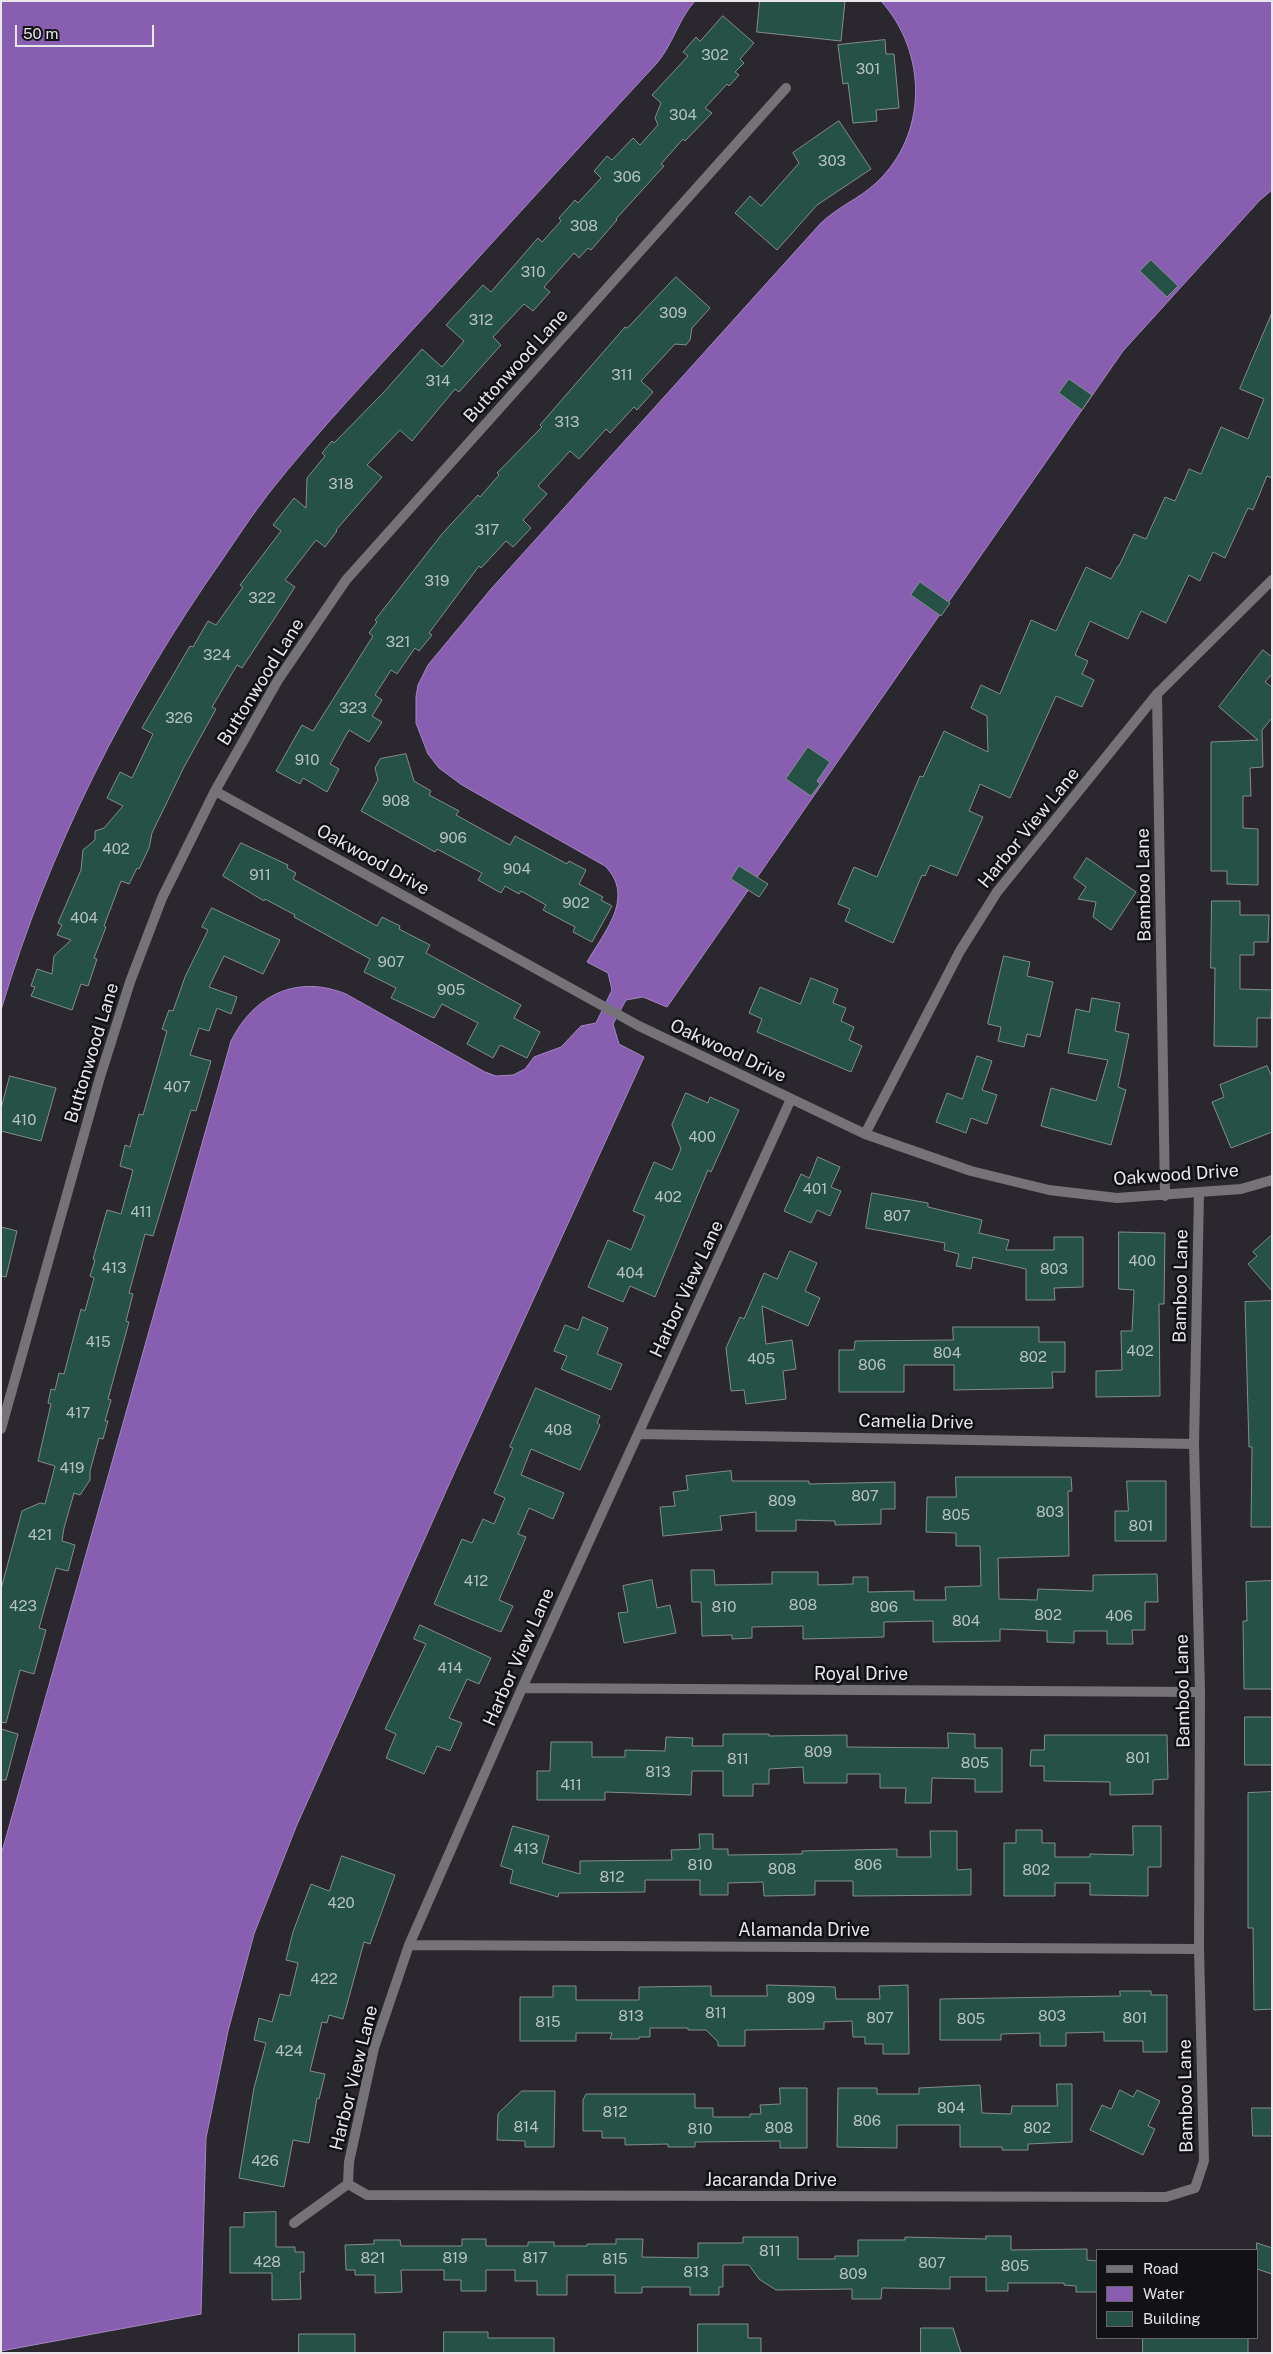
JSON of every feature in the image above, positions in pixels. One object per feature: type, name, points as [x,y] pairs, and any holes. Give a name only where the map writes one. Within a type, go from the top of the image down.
[{"type":"street","name":"Buttonwood Lane","points":[[1,1429],[100,1077],[130,982],[162,898],[215,791],[278,680],[346,580],[786,88]]},
{"type":"street","name":"Harbor View Lane","points":[[865,1134],[960,951],[997,892],[1157,694],[1272,580]]},
{"type":"street","name":"Bamboo Lane","points":[[1157,694],[1165,1196]]},
{"type":"street","name":"Oakwood Drive","points":[[215,791],[639,1026],[865,1134],[971,1172],[1049,1190],[1117,1198],[1241,1189],[1272,1180]]},
{"type":"street","name":"Harbor View Lane","points":[[348,2184],[349,2162],[374,2048],[409,1945],[522,1688],[791,1099]]},
{"type":"street","name":"Bamboo Lane","points":[[1195,2188],[1204,2161],[1199,1948],[1200,1692],[1194,1444],[1199,1193]]},
{"type":"street","name":"Camelia Drive","points":[[638,1434],[1194,1444]]},
{"type":"street","name":"Royal Drive","points":[[522,1688],[1200,1692]]},
{"type":"street","name":"Alamanda Drive","points":[[409,1945],[1199,1948]]},
{"type":"street","name":"Jacaranda Drive","points":[[348,2184],[367,2195],[397,2196],[1166,2197],[1195,2188]]},
{"type":"street","points":[[294,2223],[348,2184]]},
{"type":"water","points":[[1,1],[695,1],[684,16],[663,56],[657,63],[367,379],[288,470],[245,526],[154,665],[94,776],[42,891],[20,950],[1,1010]]},
{"type":"water","points":[[881,1],[1272,1],[1272,190],[1260,200],[1123,351],[667,1007],[643,997],[626,1000],[613,1024],[619,1044],[644,1057],[455,1471],[296,1827],[254,1934],[228,2031],[206,2138],[201,2314],[1,2351],[1,1855],[231,1041],[252,1011],[265,1001],[279,993],[294,988],[311,986],[328,988],[346,994],[485,1072],[496,1076],[513,1075],[525,1069],[534,1057],[561,1047],[581,1026],[596,1023],[612,990],[608,973],[587,962],[614,914],[618,890],[614,878],[605,866],[462,785],[439,768],[428,754],[416,723],[418,685],[428,665],[491,589],[820,224],[869,189],[893,164],[905,142],[913,118],[916,93],[914,69],[907,45],[896,22]]},
{"type":"building","points":[[760,1],[845,1],[841,41],[757,32]]},
{"type":"building","points":[[723,16],[754,43],[740,59],[744,63],[735,72],[739,75],[729,86],[727,84],[705,108],[712,113],[685,141],[683,139],[661,164],[664,166],[591,250],[588,248],[579,258],[574,253],[544,287],[550,292],[533,311],[524,304],[493,337],[501,345],[459,392],[455,389],[412,441],[400,430],[367,465],[382,477],[336,530],[325,547],[316,540],[285,580],[295,587],[242,668],[237,665],[212,707],[216,709],[184,767],[152,833],[149,848],[139,869],[137,868],[129,884],[121,881],[104,926],[106,927],[94,958],[97,959],[88,986],[81,984],[72,1010],[31,996],[35,987],[31,986],[37,969],[52,974],[54,956],[71,940],[57,935],[62,925],[58,923],[81,870],[83,850],[95,840],[95,831],[104,828],[123,806],[107,798],[120,772],[132,778],[153,734],[142,728],[190,646],[193,647],[208,621],[216,625],[243,587],[240,585],[281,531],[273,525],[294,498],[306,508],[307,478],[325,456],[322,453],[332,441],[334,443],[384,392],[422,349],[442,367],[464,341],[446,325],[483,285],[491,292],[538,238],[542,242],[561,221],[559,218],[575,200],[578,203],[601,178],[594,171],[607,156],[612,160],[633,138],[640,145],[658,125],[655,118],[661,103],[652,95],[688,56],[683,52],[696,37],[700,41]]},
{"type":"building","points":[[885,40],[886,54],[894,54],[899,108],[876,110],[877,121],[853,123],[848,83],[843,84],[838,45]]},
{"type":"building","points":[[839,121],[871,169],[817,205],[777,250],[735,213],[750,196],[761,206],[799,163],[793,153]]},
{"type":"building","points":[[1151,260],[1178,286],[1167,297],[1140,271]]},
{"type":"building","points":[[676,277],[710,308],[692,328],[690,340],[686,345],[675,344],[641,381],[653,392],[637,410],[634,407],[610,433],[606,429],[579,459],[570,451],[538,486],[547,494],[523,520],[531,528],[513,547],[506,541],[481,568],[479,566],[429,633],[432,635],[419,651],[415,648],[397,674],[391,670],[375,695],[382,700],[372,716],[382,722],[369,742],[349,730],[330,764],[339,769],[327,792],[303,778],[300,784],[276,771],[302,725],[313,731],[373,636],[369,633],[377,622],[375,620],[442,534],[478,495],[480,497],[499,475],[497,473],[542,427],[540,425],[625,327],[627,328]]},
{"type":"building","points":[[1272,313],[1272,478],[1267,476],[1253,510],[1248,508],[1225,558],[1213,552],[1200,581],[1189,575],[1166,623],[1141,611],[1128,639],[1090,621],[1075,655],[1088,661],[1082,674],[1094,680],[1082,707],[1056,696],[1010,798],[980,784],[969,811],[983,817],[957,876],[930,865],[925,876],[922,875],[893,943],[845,921],[850,909],[838,904],[854,867],[877,877],[920,776],[923,777],[944,731],[988,752],[987,716],[971,708],[981,685],[1000,694],[1031,620],[1056,631],[1086,567],[1111,579],[1134,534],[1146,539],[1165,497],[1175,501],[1189,469],[1201,474],[1221,427],[1248,439],[1264,399],[1240,389]]},
{"type":"building","points":[[1069,379],[1092,395],[1082,410],[1059,393]]},
{"type":"building","points":[[920,582],[950,603],[941,616],[911,595]]},
{"type":"building","points":[[1263,650],[1272,657],[1272,674],[1265,682],[1272,687],[1272,718],[1262,730],[1263,767],[1250,768],[1251,796],[1243,796],[1243,828],[1258,829],[1258,885],[1227,884],[1227,871],[1211,871],[1211,742],[1258,740],[1219,707]]},
{"type":"building","points":[[808,747],[830,762],[817,781],[820,784],[811,796],[786,779]]},
{"type":"building","points":[[406,754],[414,781],[431,791],[429,795],[459,811],[456,815],[510,845],[515,836],[567,864],[569,861],[586,870],[579,884],[603,897],[601,900],[612,906],[592,942],[573,932],[575,927],[543,910],[546,905],[521,891],[519,894],[505,886],[501,893],[478,880],[482,873],[437,849],[435,852],[361,811],[378,780],[375,768],[380,759]]},
{"type":"building","points":[[241,843],[288,865],[287,868],[296,873],[293,879],[377,926],[382,917],[400,926],[399,929],[430,945],[426,953],[521,1005],[514,1018],[540,1032],[527,1058],[500,1045],[493,1058],[467,1044],[478,1023],[442,1004],[434,1018],[391,998],[396,988],[364,972],[370,959],[294,917],[295,915],[265,899],[264,901],[223,876]]},
{"type":"building","points":[[1087,858],[1136,892],[1111,930],[1093,917],[1096,902],[1078,899],[1086,887],[1074,878]]},
{"type":"building","points":[[739,866],[768,884],[759,897],[731,879]]},
{"type":"building","points":[[1212,901],[1240,901],[1240,915],[1269,915],[1268,942],[1254,942],[1254,955],[1240,955],[1240,989],[1272,990],[1271,1018],[1257,1018],[1257,1047],[1214,1046],[1215,968],[1211,968]]},
{"type":"building","points":[[212,908],[280,940],[263,974],[224,956],[209,987],[237,997],[231,1014],[217,1008],[209,1031],[199,1028],[190,1055],[211,1061],[196,1111],[191,1110],[153,1236],[145,1234],[129,1293],[133,1294],[126,1321],[129,1322],[108,1399],[111,1400],[105,1421],[108,1421],[103,1439],[99,1438],[90,1471],[90,1480],[80,1495],[74,1493],[64,1528],[62,1541],[75,1545],[68,1571],[56,1568],[39,1628],[46,1630],[34,1674],[20,1670],[6,1723],[1,1722],[1,1589],[22,1511],[40,1503],[45,1504],[55,1466],[38,1461],[51,1404],[48,1403],[51,1389],[55,1390],[59,1373],[64,1374],[81,1309],[85,1311],[94,1278],[90,1276],[95,1260],[93,1259],[107,1210],[121,1214],[133,1170],[120,1166],[125,1145],[130,1147],[139,1114],[143,1115],[167,1031],[162,1029],[169,1010],[173,1011],[185,977],[208,930],[202,927]]},
{"type":"building","points":[[1004,956],[1030,962],[1027,976],[1053,982],[1040,1037],[1027,1034],[1024,1047],[998,1041],[1001,1027],[988,1024]]},
{"type":"building","points":[[811,978],[838,989],[833,1003],[846,1008],[841,1021],[854,1027],[849,1040],[862,1046],[851,1072],[757,1032],[762,1019],[749,1013],[760,987],[800,1004]]},
{"type":"building","points":[[1092,998],[1120,1003],[1115,1031],[1129,1034],[1118,1087],[1126,1090],[1111,1145],[1041,1126],[1051,1088],[1096,1101],[1108,1060],[1068,1053],[1076,1009],[1089,1012]]},
{"type":"building","points":[[977,1056],[992,1061],[982,1090],[997,1095],[987,1124],[971,1118],[966,1133],[936,1122],[947,1093],[962,1099]]},
{"type":"building","points":[[1267,1066],[1272,1077],[1272,1132],[1231,1148],[1212,1102],[1224,1097],[1220,1085]]},
{"type":"building","points":[[10,1076],[56,1088],[41,1141],[1,1131],[1,1109]]},
{"type":"building","points":[[686,1093],[708,1103],[710,1097],[739,1110],[711,1172],[708,1170],[655,1297],[630,1286],[623,1302],[588,1287],[608,1240],[631,1250],[645,1216],[633,1211],[654,1162],[672,1170],[681,1149],[672,1125]]},
{"type":"building","points":[[818,1157],[840,1167],[831,1187],[841,1191],[830,1216],[817,1210],[811,1223],[784,1211],[801,1174],[809,1178]]},
{"type":"building","points":[[872,1193],[928,1203],[928,1207],[982,1220],[979,1233],[1009,1240],[1006,1250],[1054,1250],[1054,1237],[1083,1237],[1083,1287],[1054,1288],[1055,1300],[1026,1300],[1026,1269],[973,1257],[971,1269],[956,1266],[959,1254],[944,1250],[945,1243],[866,1228]]},
{"type":"building","points":[[1,1227],[17,1231],[6,1277],[1,1276]]},
{"type":"building","points":[[1119,1232],[1165,1233],[1164,1304],[1159,1304],[1160,1396],[1096,1397],[1096,1371],[1122,1370],[1121,1331],[1132,1331],[1134,1290],[1119,1289]]},
{"type":"building","points":[[1272,1235],[1272,1291],[1248,1264],[1257,1256],[1253,1252]]},
{"type":"building","points":[[790,1251],[817,1263],[805,1291],[820,1298],[808,1326],[762,1306],[766,1344],[792,1340],[796,1369],[783,1371],[786,1399],[746,1404],[744,1390],[731,1391],[726,1348],[740,1317],[744,1319],[764,1273],[777,1279]]},
{"type":"building","points":[[1272,1301],[1272,1527],[1251,1527],[1252,1447],[1249,1447],[1245,1302]]},
{"type":"building","points":[[583,1317],[608,1328],[597,1354],[622,1364],[611,1390],[561,1369],[567,1356],[554,1351],[565,1325],[578,1330]]},
{"type":"building","points":[[953,1327],[1039,1327],[1039,1342],[1065,1342],[1065,1372],[1052,1372],[1053,1388],[954,1390],[954,1365],[904,1365],[904,1392],[839,1392],[839,1350],[854,1350],[855,1341],[953,1340]]},
{"type":"building","points":[[536,1388],[600,1416],[597,1423],[600,1425],[580,1470],[531,1449],[521,1475],[564,1493],[553,1519],[529,1508],[518,1534],[526,1537],[499,1600],[513,1606],[501,1632],[434,1604],[462,1539],[472,1543],[483,1519],[494,1524],[505,1498],[494,1493],[513,1448],[510,1447]]},
{"type":"building","points":[[731,1471],[732,1481],[809,1481],[809,1484],[895,1482],[895,1509],[881,1509],[881,1524],[835,1525],[835,1521],[796,1520],[796,1531],[756,1531],[756,1512],[720,1516],[722,1530],[663,1536],[660,1507],[675,1506],[673,1492],[688,1490],[686,1476]]},
{"type":"building","points":[[956,1477],[1071,1477],[1072,1491],[1068,1491],[1069,1556],[998,1558],[999,1599],[1037,1600],[1038,1589],[1093,1591],[1093,1575],[1157,1574],[1158,1602],[1145,1602],[1145,1630],[1132,1630],[1133,1644],[1107,1644],[1107,1631],[1074,1631],[1074,1643],[1047,1642],[1047,1631],[1000,1629],[1000,1641],[933,1642],[933,1621],[884,1622],[884,1637],[803,1639],[803,1626],[752,1627],[752,1638],[732,1639],[732,1635],[702,1636],[701,1602],[692,1602],[691,1570],[714,1570],[715,1585],[772,1584],[772,1572],[818,1572],[818,1585],[853,1584],[853,1577],[868,1577],[868,1592],[914,1591],[914,1600],[946,1600],[945,1587],[981,1586],[980,1546],[956,1546],[956,1533],[926,1532],[927,1497],[956,1497]]},
{"type":"building","points":[[1127,1481],[1166,1481],[1166,1541],[1115,1541],[1115,1511],[1128,1511]]},
{"type":"building","points":[[652,1580],[657,1608],[670,1605],[676,1633],[624,1643],[618,1613],[628,1612],[623,1586]]},
{"type":"building","points":[[1272,1581],[1272,1689],[1244,1689],[1243,1621],[1247,1621],[1246,1582]]},
{"type":"building","points":[[420,1625],[491,1658],[479,1684],[467,1679],[449,1718],[462,1723],[450,1751],[437,1746],[424,1774],[386,1758],[396,1734],[385,1729],[426,1644],[414,1639]]},
{"type":"building","points":[[1245,1717],[1272,1717],[1272,1765],[1245,1765]]},
{"type":"building","points":[[1,1729],[18,1734],[6,1780],[1,1780]]},
{"type":"building","points":[[948,1733],[975,1734],[975,1748],[1002,1748],[1002,1792],[975,1792],[975,1779],[932,1778],[931,1803],[905,1803],[906,1788],[880,1788],[880,1774],[847,1774],[847,1783],[804,1783],[803,1767],[769,1769],[769,1784],[753,1784],[753,1796],[723,1796],[723,1771],[692,1771],[691,1795],[605,1792],[605,1800],[537,1800],[537,1771],[550,1771],[551,1742],[592,1742],[592,1757],[625,1757],[625,1750],[665,1751],[666,1737],[693,1738],[692,1746],[723,1746],[723,1734],[769,1734],[769,1736],[847,1735],[847,1747],[948,1748]]},
{"type":"building","points":[[1045,1735],[1167,1735],[1168,1779],[1153,1780],[1153,1794],[1110,1795],[1110,1782],[1044,1781],[1044,1766],[1030,1766],[1031,1750],[1044,1750]]},
{"type":"building","points":[[1272,1792],[1272,2009],[1254,2010],[1253,1928],[1248,1928],[1248,1793]]},
{"type":"building","points":[[513,1826],[549,1836],[542,1863],[580,1874],[580,1861],[672,1860],[671,1850],[700,1849],[699,1834],[713,1834],[713,1849],[728,1849],[728,1855],[802,1854],[802,1851],[897,1849],[897,1857],[931,1857],[930,1831],[957,1831],[957,1870],[971,1869],[971,1895],[853,1896],[853,1881],[815,1881],[815,1895],[764,1896],[763,1882],[728,1883],[728,1895],[700,1895],[700,1880],[645,1880],[645,1892],[559,1893],[558,1897],[510,1883],[513,1870],[501,1866]]},
{"type":"building","points":[[1133,1826],[1161,1826],[1161,1867],[1148,1867],[1148,1896],[1090,1895],[1090,1883],[1055,1883],[1055,1896],[1004,1896],[1004,1843],[1016,1843],[1016,1830],[1042,1830],[1042,1843],[1055,1843],[1055,1857],[1090,1857],[1090,1854],[1133,1855]]},
{"type":"building","points":[[342,1856],[395,1875],[370,1944],[364,1942],[343,2019],[329,2015],[327,2023],[322,2022],[310,2071],[325,2074],[319,2099],[317,2098],[309,2143],[293,2140],[284,2187],[239,2178],[254,2088],[266,2043],[254,2040],[259,2018],[272,2022],[280,1994],[290,1996],[298,1963],[286,1960],[293,1932],[311,1884],[329,1891]]},
{"type":"building","points":[[767,1985],[835,1987],[836,1999],[880,1999],[879,1986],[908,1985],[909,2054],[883,2054],[883,2044],[865,2044],[865,2037],[853,2037],[852,2021],[824,2022],[824,2029],[745,2030],[745,2046],[718,2046],[718,2042],[706,2030],[688,2030],[688,2028],[650,2028],[650,2037],[639,2037],[639,2039],[610,2039],[612,2033],[576,2033],[576,2041],[520,2041],[520,1997],[553,1997],[553,1986],[576,1986],[576,2000],[639,2000],[639,1987],[711,1986],[711,1996],[767,1996]]},
{"type":"building","points":[[1120,1991],[1151,1991],[1151,1995],[1167,1995],[1167,2052],[1143,2052],[1143,2041],[1104,2041],[1104,2032],[1066,2033],[1066,2046],[1040,2046],[1040,2033],[1001,2034],[1001,2040],[940,2040],[940,1999],[1120,1996]]},
{"type":"building","points":[[1057,2084],[1072,2084],[1072,2142],[1028,2144],[1028,2150],[1002,2150],[1002,2147],[960,2147],[960,2125],[897,2125],[897,2148],[837,2147],[838,2088],[877,2088],[877,2094],[919,2094],[919,2088],[980,2085],[982,2113],[1011,2114],[1012,2106],[1057,2106]]},
{"type":"building","points":[[780,2088],[807,2088],[807,2148],[780,2148],[780,2141],[695,2142],[695,2147],[668,2147],[668,2144],[625,2145],[625,2138],[602,2138],[602,2131],[583,2131],[583,2100],[586,2094],[695,2094],[695,2108],[713,2108],[713,2117],[750,2117],[750,2114],[761,2114],[760,2105],[780,2104]]},
{"type":"building","points":[[1120,2090],[1133,2097],[1137,2090],[1160,2101],[1148,2126],[1155,2129],[1143,2155],[1090,2130],[1102,2105],[1111,2109]]},
{"type":"building","points":[[522,2091],[555,2091],[554,2147],[525,2147],[525,2141],[497,2140],[498,2114]]},
{"type":"building","points":[[1252,2108],[1272,2108],[1272,2136],[1253,2136]]},
{"type":"building","points":[[276,2212],[276,2247],[295,2247],[295,2252],[304,2252],[304,2272],[300,2272],[301,2299],[272,2300],[272,2273],[230,2273],[230,2227],[244,2227],[244,2213]]},
{"type":"building","points":[[986,2236],[1011,2236],[1011,2250],[1087,2249],[1087,2260],[1096,2261],[1096,2292],[1076,2292],[1076,2286],[1064,2285],[1064,2283],[1008,2283],[1008,2291],[986,2291],[986,2277],[950,2277],[950,2289],[882,2288],[881,2299],[852,2299],[852,2289],[776,2290],[759,2279],[749,2265],[723,2265],[723,2287],[719,2287],[719,2295],[690,2295],[690,2287],[642,2287],[642,2293],[615,2293],[615,2275],[567,2275],[567,2295],[537,2295],[537,2281],[515,2281],[515,2270],[486,2270],[486,2291],[461,2291],[461,2280],[444,2280],[444,2270],[401,2270],[402,2292],[375,2293],[375,2275],[355,2275],[355,2270],[346,2270],[345,2245],[374,2244],[374,2240],[400,2240],[401,2246],[462,2246],[462,2239],[486,2239],[486,2246],[528,2246],[528,2242],[554,2242],[554,2246],[587,2246],[587,2244],[616,2244],[616,2239],[643,2239],[642,2257],[698,2258],[698,2243],[743,2243],[743,2237],[798,2237],[798,2259],[835,2259],[835,2256],[858,2256],[858,2240],[905,2240],[905,2237],[986,2239]]},
{"type":"building","points":[[1257,2243],[1272,2248],[1272,2274],[1258,2269]]},
{"type":"building","points":[[698,2324],[748,2324],[748,2338],[761,2338],[761,2353],[698,2353]]},
{"type":"building","points":[[921,2328],[953,2328],[961,2353],[921,2353]]},
{"type":"building","points":[[444,2332],[488,2332],[488,2338],[554,2338],[554,2353],[444,2353]]},
{"type":"building","points":[[299,2334],[355,2334],[355,2353],[299,2353]]},
{"type":"building","points":[[1143,2339],[1248,2339],[1248,2353],[1143,2353]]}]
